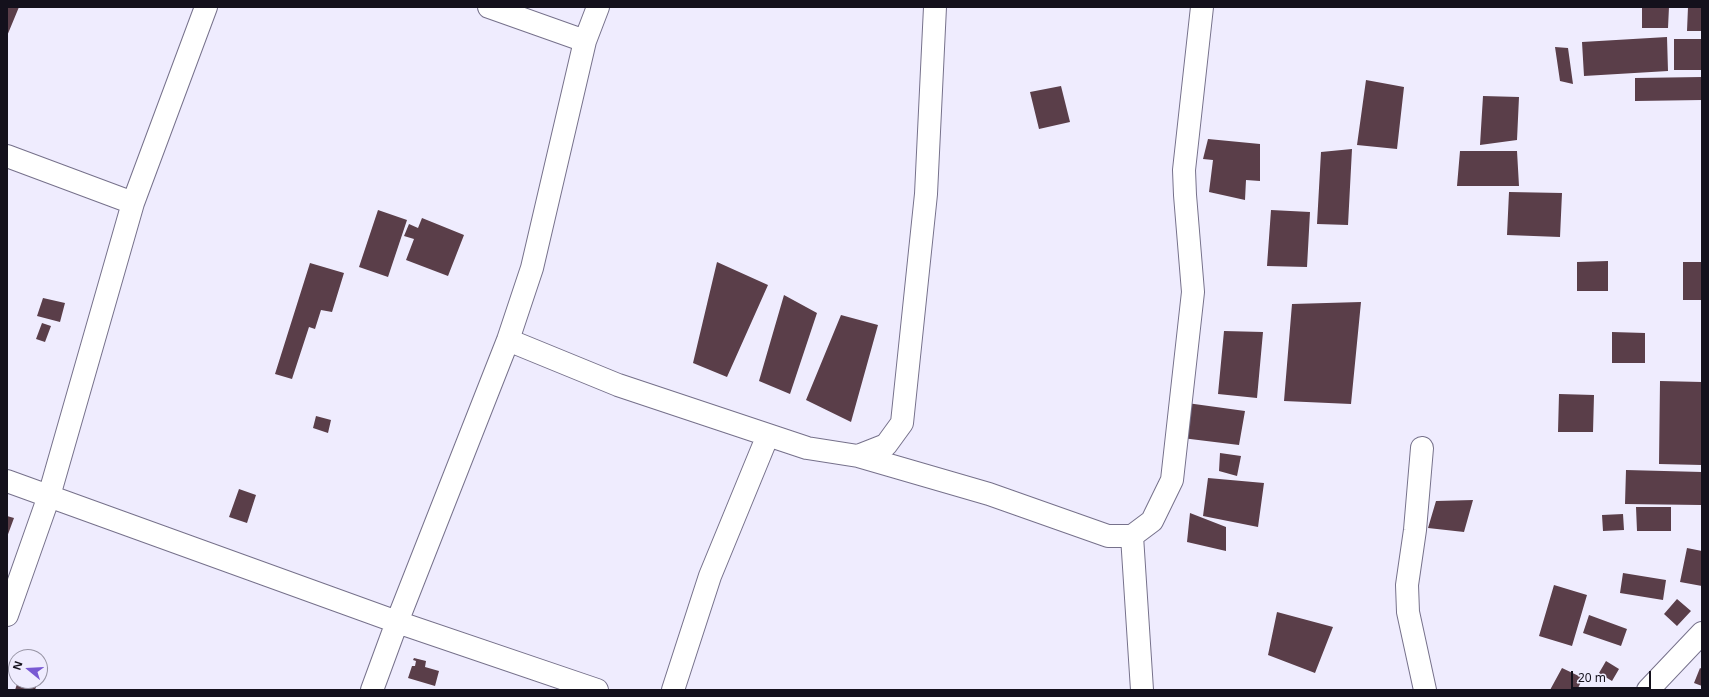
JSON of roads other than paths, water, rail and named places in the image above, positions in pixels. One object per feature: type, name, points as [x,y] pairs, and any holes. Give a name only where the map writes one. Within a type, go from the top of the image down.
[{"type":"street","points":[[7,615],[50,496],[133,203],[206,7]]},
{"type":"street","points":[[489,7],[585,41]]},
{"type":"street","points":[[372,690],[397,622],[508,340],[532,268],[585,41],[598,7]]},
{"type":"street","points":[[858,456],[886,445],[902,423],[926,194],[935,7]]},
{"type":"street","points":[[508,340],[618,385],[807,448],[858,456],[989,494],[1108,536],[1132,536],[1152,521],[1172,480],[1193,292],[1184,170],[1202,7]]},
{"type":"street","points":[[7,156],[133,203]]},
{"type":"street","points":[[673,690],[710,576],[768,435]]},
{"type":"street","points":[[1422,448],[1415,530],[1407,585],[1408,612],[1425,690]]},
{"type":"street","points":[[7,482],[50,496],[397,622],[597,690]]},
{"type":"street","points":[[1132,536],[1142,690]]},
{"type":"street","points":[[1648,690],[1702,633]]}]
